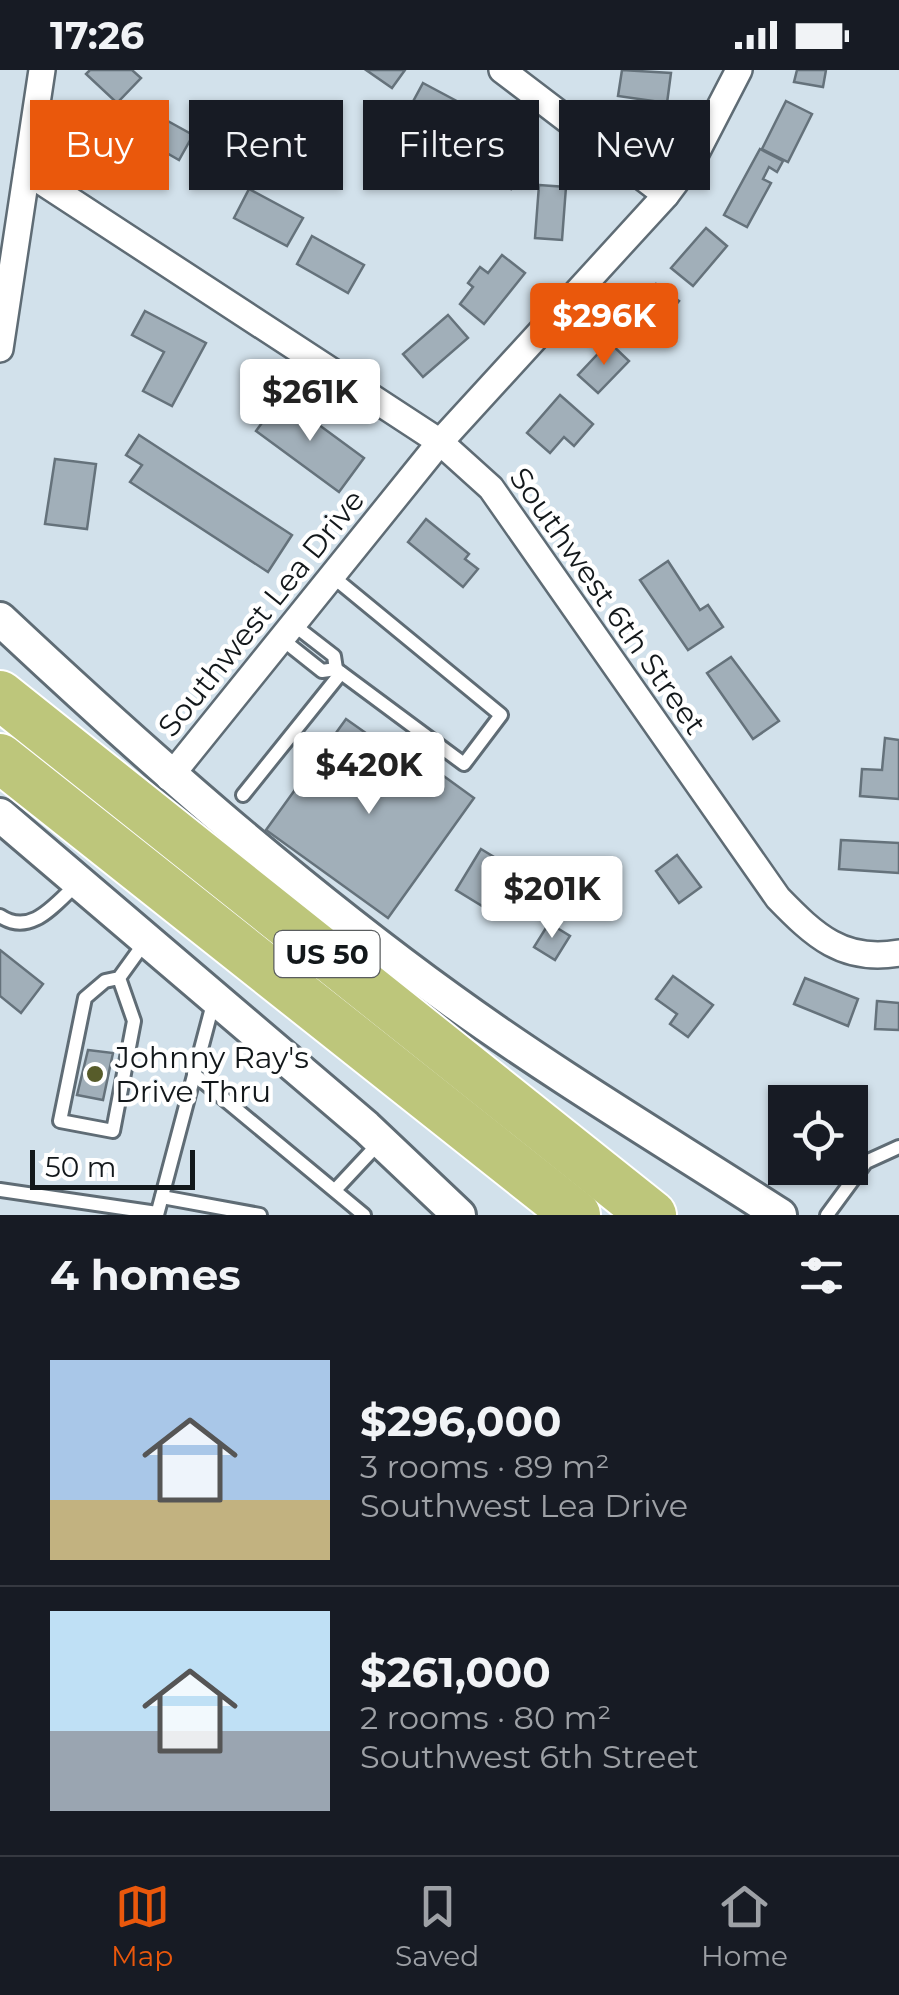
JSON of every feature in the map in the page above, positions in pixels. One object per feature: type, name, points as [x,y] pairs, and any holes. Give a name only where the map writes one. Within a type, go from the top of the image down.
[{"type":"highway","name":"US 50","points":[[0,694],[652,1215]]},
{"type":"highway","name":"US 50","points":[[0,758],[548,1197],[576,1215]]},
{"type":"street","points":[[0,349],[42,70]]},
{"type":"street","points":[[502,70],[666,196]]},
{"type":"street","name":"Southwest Lea Drive","points":[[169,778],[440,442],[666,196],[694,160],[739,70]]},
{"type":"street","name":"Southwest 6th Street","points":[[27,172],[440,442],[491,488],[778,898],[822,943],[883,956],[899,953]]},
{"type":"street","points":[[0,620],[169,778],[453,1001],[780,1215]]},
{"type":"street","points":[[6,825],[381,1141],[459,1215]]},
{"type":"lane","points":[[288,633],[322,670],[338,671],[464,764],[501,715],[332,576]]},
{"type":"lane","points":[[243,795],[338,671]]},
{"type":"lane","points":[[0,916],[13,924],[33,922],[79,883]]},
{"type":"lane","points":[[120,978],[134,1020],[113,1131],[60,1122],[85,998],[105,981],[120,978],[147,940]]},
{"type":"lane","points":[[0,1190],[157,1214],[214,998]]},
{"type":"lane","points":[[194,1074],[364,1215]]},
{"type":"lane","points":[[336,1189],[381,1141]]},
{"type":"lane","points":[[827,1215],[866,1162],[892,1150],[899,1163]]},
{"type":"lane","points":[[162,1197],[260,1215]]},
{"type":"building","points":[[90,70],[132,70],[141,78],[120,100],[114,100],[86,74]]},
{"type":"building","points":[[366,70],[405,70],[392,88]]},
{"type":"building","points":[[622,70],[671,73],[667,100],[618,96]]},
{"type":"building","points":[[797,70],[826,70],[823,87],[794,82]]},
{"type":"building","points":[[423,83],[455,100],[414,100]]},
{"type":"building","points":[[786,101],[812,114],[788,162],[762,149]]},
{"type":"building","points":[[169,122],[189,133],[189,142],[179,160],[169,154]]},
{"type":"building","points":[[760,149],[783,161],[777,172],[769,167],[763,179],[771,183],[747,227],[724,215]]},
{"type":"building","points":[[539,185],[566,190],[562,240],[535,238]]},
{"type":"building","points":[[251,190],[303,218],[287,246],[234,218]]},
{"type":"building","points":[[706,228],[727,246],[693,286],[671,268]]},
{"type":"building","points":[[312,236],[364,265],[348,293],[297,264]]},
{"type":"building","points":[[502,255],[525,273],[484,324],[460,304],[473,287],[468,283],[480,267],[488,273]]},
{"type":"building","points":[[656,284],[679,301],[646,342],[624,325]]},
{"type":"building","points":[[145,311],[206,343],[172,406],[143,391],[164,352],[132,335]]},
{"type":"building","points":[[448,315],[468,338],[423,377],[403,354]]},
{"type":"building","points":[[609,342],[629,361],[598,393],[578,375]]},
{"type":"building","points":[[560,395],[593,424],[574,446],[564,437],[550,453],[527,433]]},
{"type":"building","points":[[281,397],[364,458],[339,492],[256,431]]},
{"type":"building","points":[[139,435],[292,535],[268,572],[130,482],[142,465],[126,455]]},
{"type":"building","points":[[55,459],[96,464],[87,529],[45,524]]},
{"type":"building","points":[[426,519],[469,554],[465,559],[478,569],[463,587],[408,542]]},
{"type":"building","points":[[668,561],[700,610],[708,605],[723,627],[688,650],[640,580]]},
{"type":"building","points":[[731,657],[779,721],[753,739],[707,673]]},
{"type":"building","points":[[346,719],[421,772],[427,764],[474,798],[388,918],[266,830]]},
{"type":"building","points":[[885,738],[899,740],[899,799],[860,796],[862,769],[882,770]]},
{"type":"building","points":[[841,840],[899,843],[899,873],[839,869]]},
{"type":"building","points":[[481,849],[512,868],[487,909],[456,890]]},
{"type":"building","points":[[677,855],[701,887],[679,903],[656,871]]},
{"type":"building","points":[[549,923],[570,936],[555,960],[534,947]]},
{"type":"building","points":[[0,950],[43,984],[21,1013],[0,996]]},
{"type":"building","points":[[673,976],[713,1005],[688,1037],[670,1024],[677,1014],[656,999]]},
{"type":"building","points":[[805,978],[858,999],[848,1026],[794,1004]]},
{"type":"building","points":[[877,1001],[899,1003],[899,1030],[875,1029]]},
{"type":"building","name":"Johnny Ray's Drive Thru","points":[[88,1050],[113,1053],[103,1100],[77,1095]]},
{"type":"place","name":"Johnny Ray's Drive Thru","points":[[95,1074]]}]
